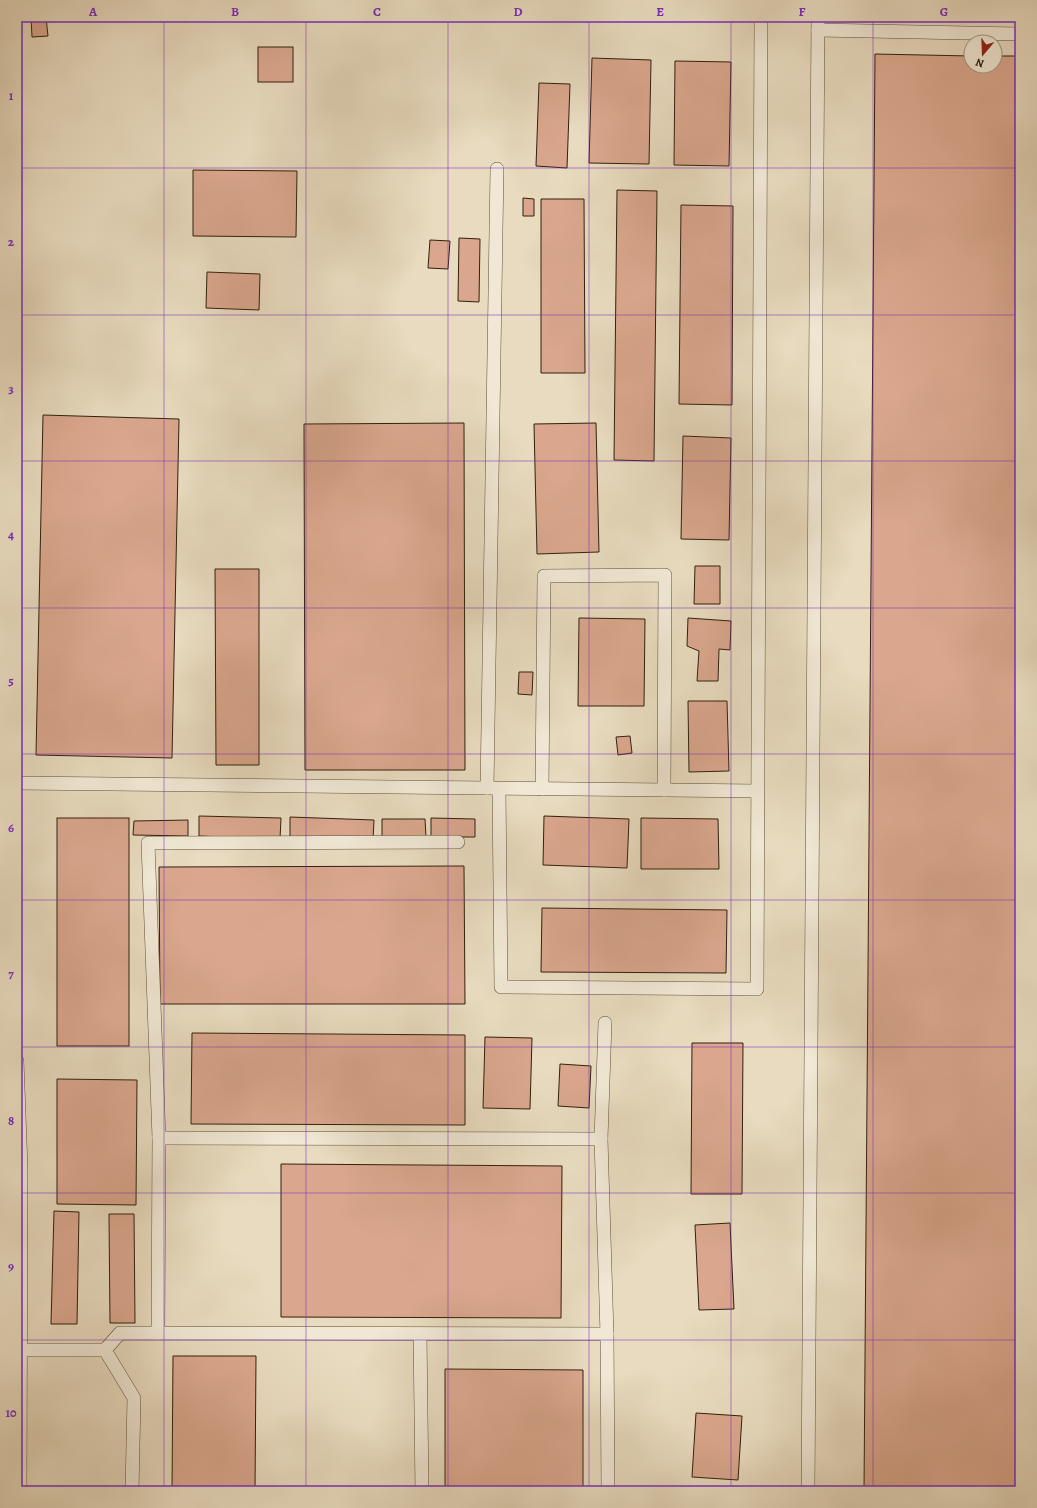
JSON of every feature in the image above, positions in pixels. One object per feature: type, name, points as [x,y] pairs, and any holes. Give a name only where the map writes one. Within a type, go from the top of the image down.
[{"type":"lane","points":[[496,169],[493,789],[501,987],[757,989],[761,17]]},
{"type":"lane","points":[[808,1491],[818,17]]},
{"type":"lane","points":[[818,30],[1020,34]]},
{"type":"lane","points":[[542,789],[544,576],[665,575],[664,790]]},
{"type":"lane","points":[[17,783],[757,791]]},
{"type":"lane","points":[[158,1333],[159,1138],[148,844],[458,842]]},
{"type":"lane","points":[[605,1024],[601,1139],[607,1334],[608,1491]]},
{"type":"lane","points":[[17,1061],[19,1168],[20,1491]]},
{"type":"lane","points":[[159,1138],[601,1139]]},
{"type":"lane","points":[[20,1350],[105,1350],[120,1333],[607,1334]]},
{"type":"lane","points":[[420,1334],[422,1491]]},
{"type":"lane","points":[[105,1350],[134,1398],[132,1491]]},
{"type":"building","points":[[31,17],[46,17],[48,36],[32,37]]},
{"type":"building","points":[[258,47],[293,47],[293,82],[258,82]]},
{"type":"building","points":[[875,54],[963,56],[963,74],[1003,74],[1003,56],[1020,56],[1020,1491],[864,1491]]},
{"type":"building","points":[[592,58],[651,60],[649,164],[589,163]]},
{"type":"building","points":[[675,61],[731,62],[729,166],[674,165]]},
{"type":"building","points":[[539,83],[570,84],[567,168],[536,166]]},
{"type":"building","points":[[193,170],[297,171],[296,237],[193,236]]},
{"type":"building","points":[[617,190],[657,191],[654,461],[614,460]]},
{"type":"building","points":[[523,198],[534,199],[534,216],[523,216]]},
{"type":"building","points":[[541,199],[584,199],[585,373],[541,373]]},
{"type":"building","points":[[681,205],[733,206],[732,405],[679,404]]},
{"type":"building","points":[[459,238],[480,239],[479,302],[458,301]]},
{"type":"building","points":[[430,240],[450,241],[448,269],[428,268]]},
{"type":"building","points":[[207,272],[260,274],[259,310],[206,308]]},
{"type":"building","points":[[43,415],[179,419],[172,758],[36,755]]},
{"type":"building","points":[[464,423],[465,770],[305,770],[304,424]]},
{"type":"building","points":[[596,423],[599,552],[537,554],[534,424]]},
{"type":"building","points":[[683,436],[731,438],[729,540],[681,539]]},
{"type":"building","points":[[695,566],[720,566],[720,604],[694,604]]},
{"type":"building","points":[[215,569],[259,569],[259,765],[216,765]]},
{"type":"building","points":[[579,618],[645,619],[644,706],[578,706]]},
{"type":"building","points":[[688,618],[731,621],[730,650],[719,649],[718,681],[697,681],[699,651],[687,646]]},
{"type":"building","points":[[519,672],[533,672],[532,695],[518,694]]},
{"type":"building","points":[[688,701],[727,701],[729,771],[689,772]]},
{"type":"building","points":[[630,736],[632,753],[618,755],[616,737]]},
{"type":"building","points":[[199,816],[281,818],[280,839],[199,836]]},
{"type":"building","points":[[544,816],[629,819],[627,868],[543,865]]},
{"type":"building","points":[[290,817],[374,820],[373,840],[290,837]]},
{"type":"building","points":[[57,818],[129,818],[129,1046],[57,1046]]},
{"type":"building","points":[[431,818],[475,819],[475,837],[431,837]]},
{"type":"building","points":[[641,818],[718,819],[719,869],[641,869]]},
{"type":"building","points":[[382,819],[425,819],[426,837],[382,838]]},
{"type":"building","points":[[188,820],[188,836],[133,835],[134,821]]},
{"type":"building","points":[[464,866],[465,1004],[160,1004],[159,867]]},
{"type":"building","points":[[542,908],[727,910],[726,973],[541,972]]},
{"type":"building","points":[[192,1033],[465,1035],[465,1125],[191,1124]]},
{"type":"building","points":[[485,1037],[532,1038],[530,1109],[483,1108]]},
{"type":"building","points":[[692,1043],[743,1043],[742,1194],[691,1194]]},
{"type":"building","points":[[560,1064],[591,1066],[589,1108],[558,1106]]},
{"type":"building","points":[[57,1079],[137,1080],[136,1205],[57,1204]]},
{"type":"building","points":[[281,1164],[562,1166],[561,1318],[281,1317]]},
{"type":"building","points":[[54,1211],[79,1212],[77,1324],[51,1324]]},
{"type":"building","points":[[109,1214],[134,1214],[135,1323],[110,1323]]},
{"type":"building","points":[[730,1223],[734,1309],[699,1310],[695,1225]]},
{"type":"building","points":[[173,1356],[256,1356],[255,1491],[172,1491]]},
{"type":"building","points":[[445,1369],[583,1370],[583,1491],[445,1491]]},
{"type":"building","points":[[696,1413],[742,1416],[738,1480],[692,1477]]}]
